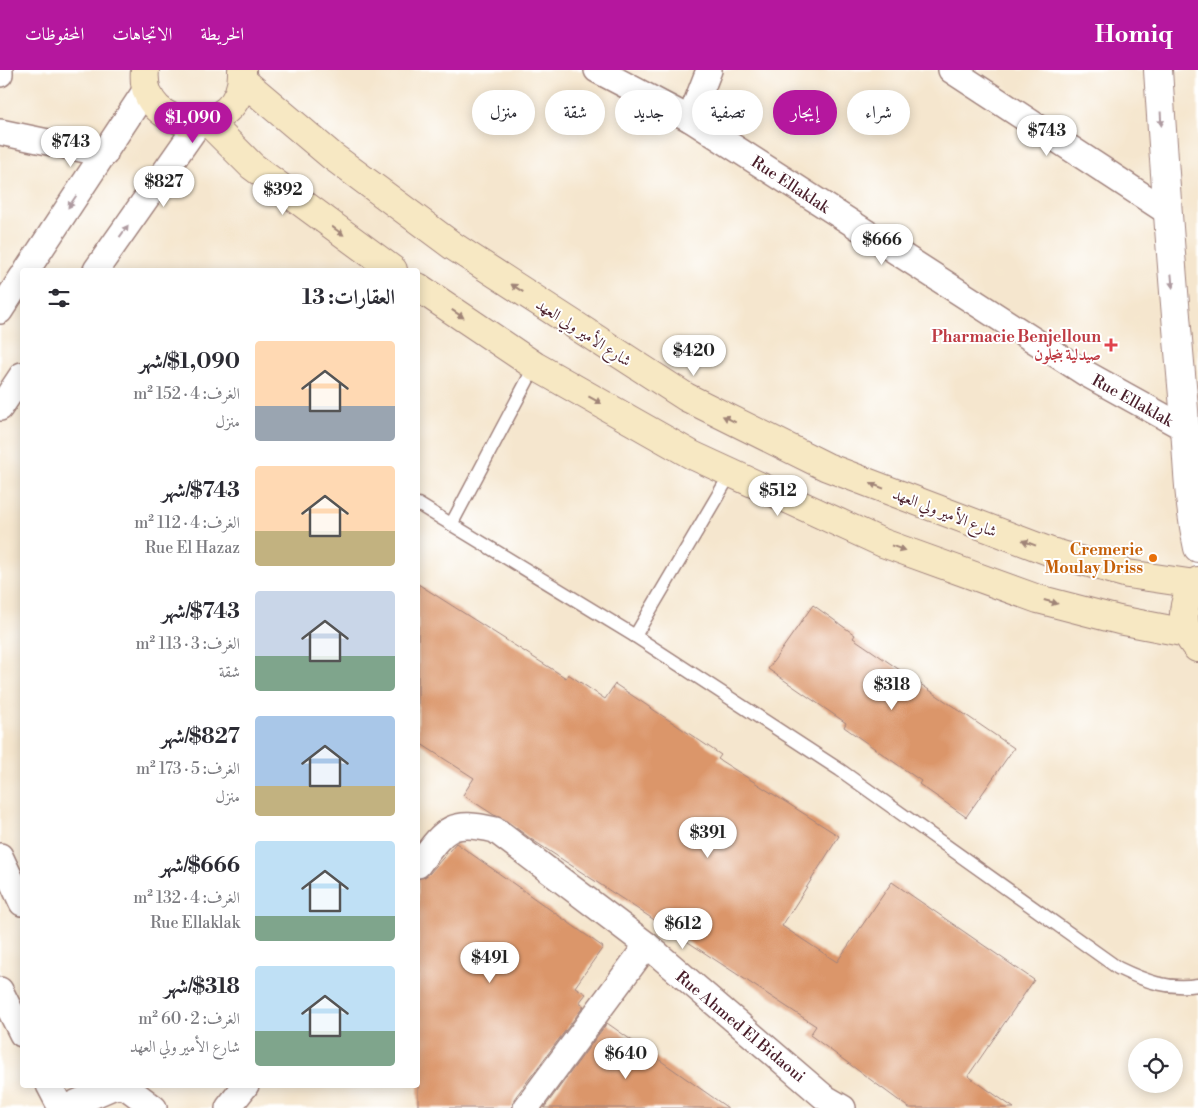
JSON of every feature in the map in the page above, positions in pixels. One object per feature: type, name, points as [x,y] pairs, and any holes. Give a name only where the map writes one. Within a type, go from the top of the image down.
[{"type":"main road","points":[[146,79],[153,102],[167,115],[186,122],[203,122],[221,115],[232,104],[242,75]]},
{"type":"main road","name":"شارع الأمير ولي العهد","points":[[242,75],[332,156],[453,246],[686,397],[828,467],[1051,552],[1128,574],[1196,583]]},
{"type":"main road","points":[[203,122],[252,166],[390,268]]},
{"type":"main road","points":[[420,287],[535,366],[692,455],[883,543],[1038,599],[1193,641]]},
{"type":"main road","points":[[1193,641],[1184,616],[1185,605],[1196,583]]},
{"type":"street","name":"Rue Ellaklak","points":[[597,70],[690,119],[1085,373],[1186,429]]},
{"type":"street","points":[[690,119],[708,70]]},
{"type":"street","points":[[951,70],[1166,211]]},
{"type":"street","points":[[1158,70],[1166,211],[1186,429],[1191,514],[1198,548]]},
{"type":"street","points":[[28,268],[104,154],[146,79]]},
{"type":"street","points":[[97,268],[203,122]]},
{"type":"street","points":[[0,132],[104,154]]},
{"type":"street","points":[[0,311],[20,280]]},
{"type":"street","points":[[0,408],[20,378]]},
{"type":"street","name":"Rue Ahmed El Bidaoui","points":[[420,861],[432,845],[453,827],[472,825],[495,830],[647,945],[828,1104]]},
{"type":"street","points":[[0,856],[20,899]]},
{"type":"street","points":[[526,1108],[647,945]]},
{"type":"street","points":[[0,990],[20,1030]]},
{"type":"street","points":[[51,1088],[62,1108],[108,1088]]},
{"type":"street","points":[[116,1088],[126,1108]]},
{"type":"street","points":[[125,1088],[131,1090],[154,1108]]},
{"type":"street","points":[[228,1108],[244,1088]]},
{"type":"lane","points":[[452,523],[535,366]]},
{"type":"lane","points":[[635,636],[731,472]]},
{"type":"lane","points":[[420,505],[635,636],[840,770],[1118,968],[1148,982],[1180,988],[1198,985]]},
{"type":"building","points":[[420,585],[566,678],[568,674],[605,699],[615,684],[721,755],[718,759],[839,836],[782,926],[837,962],[892,882],[1034,980],[968,1076],[1014,1108],[909,1108],[810,1035],[816,1026],[531,839],[504,819],[494,815],[463,795],[474,778],[420,743]]},
{"type":"building","points":[[813,605],[855,635],[853,638],[1014,748],[966,817],[919,784],[921,781],[844,727],[846,723],[768,669]]},
{"type":"building","points":[[456,843],[603,947],[575,987],[586,994],[579,1003],[584,1006],[514,1099],[512,1108],[418,1108],[418,1088],[420,1088],[420,878],[429,874]]},
{"type":"building","points":[[607,1023],[728,1108],[544,1108]]},
{"type":"place","name":"Pharmacie Benjelloun صيدلية بنجلون","points":[[1111,345]]},
{"type":"place","name":"Cremerie Moulay Driss","points":[[1153,558]]}]
